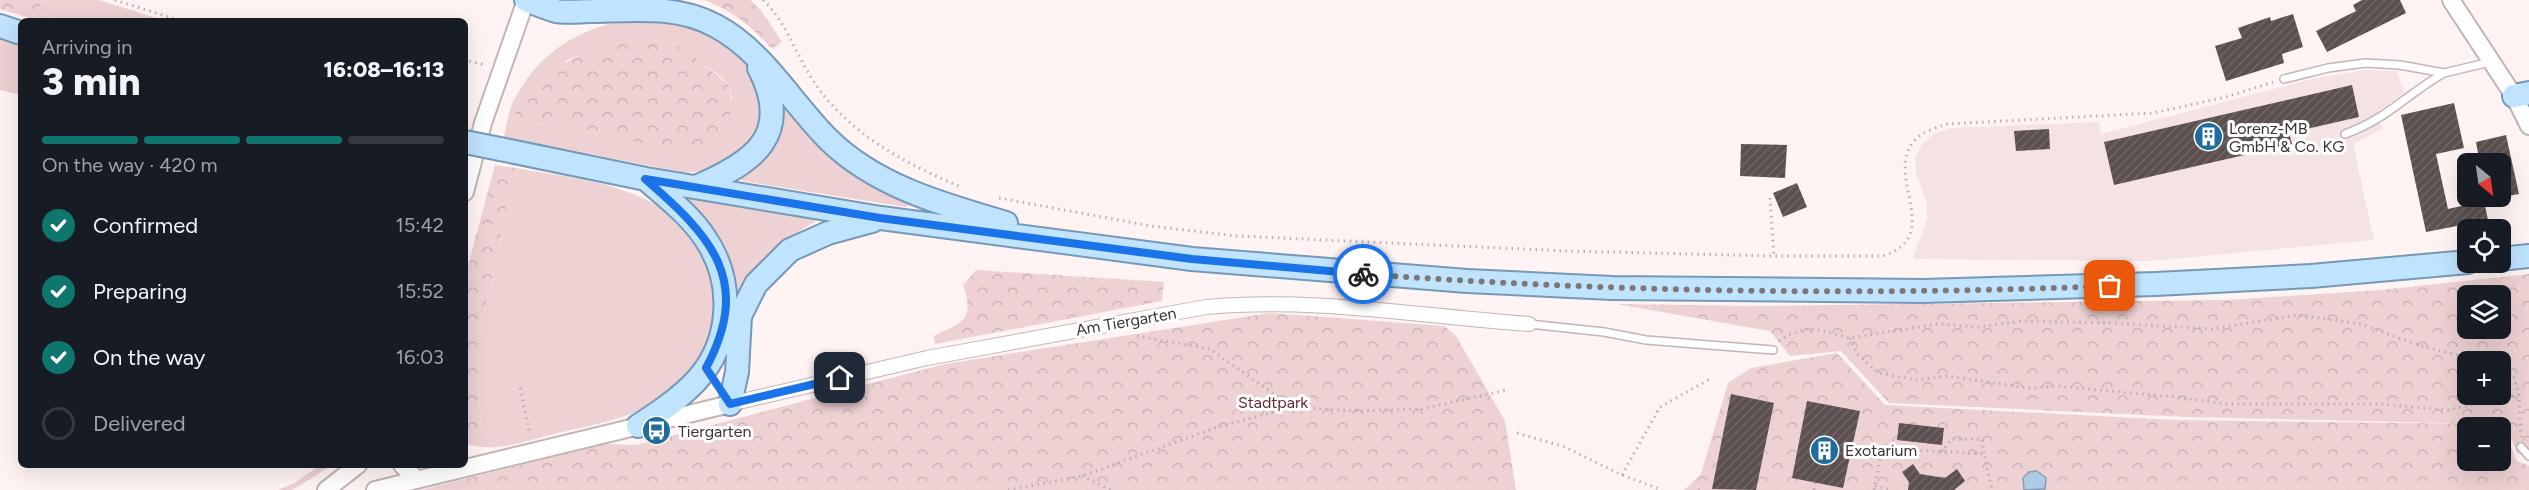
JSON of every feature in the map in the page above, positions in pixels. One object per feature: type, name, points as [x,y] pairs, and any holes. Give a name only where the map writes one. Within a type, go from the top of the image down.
[{"type":"main road","points":[[526,0],[558,12],[652,9],[694,16],[714,25],[741,43],[829,140],[850,158],[875,173],[938,203],[1077,243]]},
{"type":"main road","points":[[0,27],[18,32]]},
{"type":"main road","points":[[696,187],[730,173],[748,160],[766,136],[771,119],[770,94],[752,54]]},
{"type":"main road","points":[[468,143],[645,179],[880,218],[1192,259],[1467,281],[1612,288],[1843,291],[2040,288],[2311,276],[2457,263]]},
{"type":"main road","points":[[638,426],[665,409],[695,382],[706,368],[721,335],[727,299],[718,260],[705,237],[686,214],[645,179]]},
{"type":"main road","points":[[730,404],[736,372],[740,316],[756,284],[790,250],[811,239],[880,218]]},
{"type":"main road","points":[[2511,258],[2529,256]]},
{"type":"main road","points":[[706,368],[730,404]]},
{"type":"street","points":[[468,180],[483,123],[526,0]]},
{"type":"street","points":[[2451,0],[2490,62],[2522,94],[2529,126]]},
{"type":"street","name":"Am Tiergarten","points":[[730,404],[927,358],[1206,307],[1236,304],[1381,309],[1529,324]]},
{"type":"street","points":[[468,463],[533,451],[730,404]]},
{"type":"street","points":[[326,490],[354,468]]},
{"type":"street","points":[[375,490],[417,472],[439,468]]},
{"type":"lane","points":[[2345,134],[2368,126],[2389,114],[2418,88],[2444,73],[2490,62]]},
{"type":"lane","points":[[2284,79],[2328,68],[2365,63],[2400,65],[2444,73]]},
{"type":"lane","points":[[1529,324],[1604,332],[1646,340],[1773,350]]},
{"type":"lane","points":[[2521,447],[2529,456]]},
{"type":"path","points":[[115,0],[172,18]]},
{"type":"path","points":[[763,0],[781,21],[809,75],[853,126],[902,159],[967,190]]},
{"type":"path","points":[[468,63],[470,61],[503,69]]},
{"type":"path","points":[[990,196],[1152,226],[1236,236],[1555,250],[1773,256],[1883,256],[1893,253],[1904,244],[1914,217],[1905,171],[1907,153],[1914,140],[1929,131],[1947,124],[2153,113],[2226,97],[2284,79]]},
{"type":"path","points":[[1770,198],[1773,256]]},
{"type":"path","points":[[1773,350],[1788,334],[1810,328],[1850,338],[1936,324],[1978,327],[2022,321],[2112,323],[2212,330],[2297,315],[2361,324],[2418,345],[2457,355]]},
{"type":"path","points":[[1115,323],[1126,334],[1210,350],[1292,407]]},
{"type":"path","points":[[1850,338],[1857,354],[1879,373],[1917,380],[1948,376],[2029,388],[2056,386],[2227,404],[2377,404],[2448,410],[2519,395]]},
{"type":"path","points":[[2511,373],[2519,395],[2521,447]]},
{"type":"path","points":[[1622,475],[1660,407],[1710,380]]},
{"type":"path","points":[[520,388],[533,451]]},
{"type":"path","points":[[1008,490],[1082,476],[1215,428],[1292,407],[1357,411],[1422,409],[1506,390]]},
{"type":"path","points":[[1517,433],[1565,447],[1622,475],[1662,490]]},
{"type":"path","points":[[1941,452],[1952,439],[1982,439],[1992,490]]},
{"type":"path","points":[[1892,490],[1875,488],[1883,445],[1941,452],[1984,454]]},
{"type":"path","points":[[1082,476],[1111,490]]},
{"type":"path","points":[[1814,490],[1815,483]]},
{"type":"shaded area","points":[[2365,70],[2397,71],[2404,93],[2377,112],[2382,129],[2353,144],[2374,240],[2149,261],[1913,259],[1927,218],[1927,205],[1916,172],[1915,157],[1922,144],[1934,134],[1951,128],[2099,122],[2101,134],[2312,79]]},
{"type":"green space","points":[[0,0],[36,0],[50,18],[30,18],[0,9]]},
{"type":"green space","points":[[36,0],[99,0],[156,18],[50,18]]},
{"type":"green space","points":[[704,0],[750,0],[760,9],[782,42],[772,49],[741,20]]},
{"type":"green space","points":[[652,18],[695,26],[720,38],[747,64],[762,95],[763,112],[758,130],[735,161],[717,169],[682,172],[504,137],[514,100],[533,71],[545,58],[572,39],[618,21]],"holes":[[[653,40],[673,43],[719,75],[729,85],[732,100],[605,136],[561,121],[534,125],[567,60],[599,49],[631,42]]]},
{"type":"green space","points":[[0,40],[18,45],[18,94],[0,90]]},
{"type":"green space","points":[[653,40],[673,43],[691,54],[729,85],[732,110],[720,135],[703,147],[641,143],[605,136],[561,121],[517,127],[514,115],[528,96],[558,68],[590,51],[630,42]]},
{"type":"green space","points":[[786,106],[909,198],[910,204],[906,207],[742,181],[742,176],[781,109]]},
{"type":"green space","points":[[495,165],[516,168],[476,350],[481,427],[468,436],[468,266]]},
{"type":"green space","points":[[516,168],[608,186],[626,191],[660,207],[681,224],[689,234],[712,269],[715,278],[716,293],[712,329],[710,340],[702,356],[685,378],[665,396],[626,416],[521,443],[498,447],[468,444],[468,436],[481,427],[476,350]]},
{"type":"green space","points":[[690,197],[815,218],[815,222],[772,252],[739,292],[736,292],[734,278],[720,243],[688,201]]},
{"type":"green space","points":[[976,270],[1164,282],[1162,301],[935,344],[934,336],[959,323],[967,313],[968,305],[963,285]]},
{"type":"green space","points":[[2529,274],[2529,456],[2517,453],[2511,437],[2511,417],[2457,417],[2457,423],[2187,417],[1889,403],[1841,351],[1790,356],[1770,331],[1616,304],[1758,306],[2228,300],[2381,290]]},
{"type":"green space","name":"Stadtpark","points":[[1270,313],[1444,326],[1456,336],[1505,421],[1516,490],[421,490],[604,444],[636,445],[945,364]]},
{"type":"green space","points":[[1837,353],[1885,405],[2175,420],[2457,424],[2457,471],[2511,471],[2511,447],[2517,461],[2529,466],[2529,490],[1684,490],[1701,474],[1728,383],[1751,368]]},
{"type":"green space","points":[[316,468],[328,468],[292,490],[278,490],[293,484]]},
{"type":"water","points":[[2037,471],[2046,478],[2045,489],[2024,490],[2023,478],[2029,472]]},
{"type":"building","points":[[2362,0],[2400,0],[2406,13],[2327,52],[2316,31],[2356,11],[2353,5]]},
{"type":"building","points":[[2293,14],[2303,47],[2282,54],[2284,63],[2226,81],[2215,46],[2242,38],[2238,28],[2270,17],[2271,21]]},
{"type":"building","name":"Lorenz-MB GmbH & Co. KG","points":[[2352,85],[2359,117],[2289,133],[2292,144],[2114,185],[2104,142]]},
{"type":"building","points":[[2454,103],[2464,148],[2436,154],[2448,209],[2485,207],[2488,219],[2457,219],[2457,226],[2426,232],[2401,115]]},
{"type":"building","points":[[2049,129],[2050,149],[2016,151],[2014,131]]},
{"type":"building","points":[[2506,135],[2510,153],[2478,153],[2476,142]]},
{"type":"building","points":[[1741,144],[1787,145],[1785,178],[1740,176]]},
{"type":"building","points":[[2511,158],[2519,194],[2511,196]]},
{"type":"building","points":[[1797,183],[1807,207],[1783,217],[1773,193]]},
{"type":"building","points":[[1731,394],[1774,403],[1756,490],[1712,489]]},
{"type":"building","name":"Exotarium","points":[[1807,401],[1860,411],[1843,488],[1792,478]]},
{"type":"building","points":[[1899,423],[1944,428],[1942,445],[1897,440]]},
{"type":"building","points":[[1913,464],[1920,474],[1945,478],[1957,469],[1965,481],[1954,490],[1908,490],[1909,482],[1902,472]]},
{"type":"way so far","points":[[1363,274],[1612,288],[1798,291],[1923,291],[2110,286]]},
{"type":"place","name":"Lorenz-MB GmbH & Co. KG","points":[[2208,137]]},
{"type":"place","name":"Tiergarten","points":[[657,431]]},
{"type":"place","name":"Exotarium","points":[[1824,450]]},
{"type":"route","points":[[840,378],[730,404],[706,368],[721,335],[727,299],[718,260],[705,237],[686,214],[645,179],[880,218],[1192,259],[1363,274]]}]
